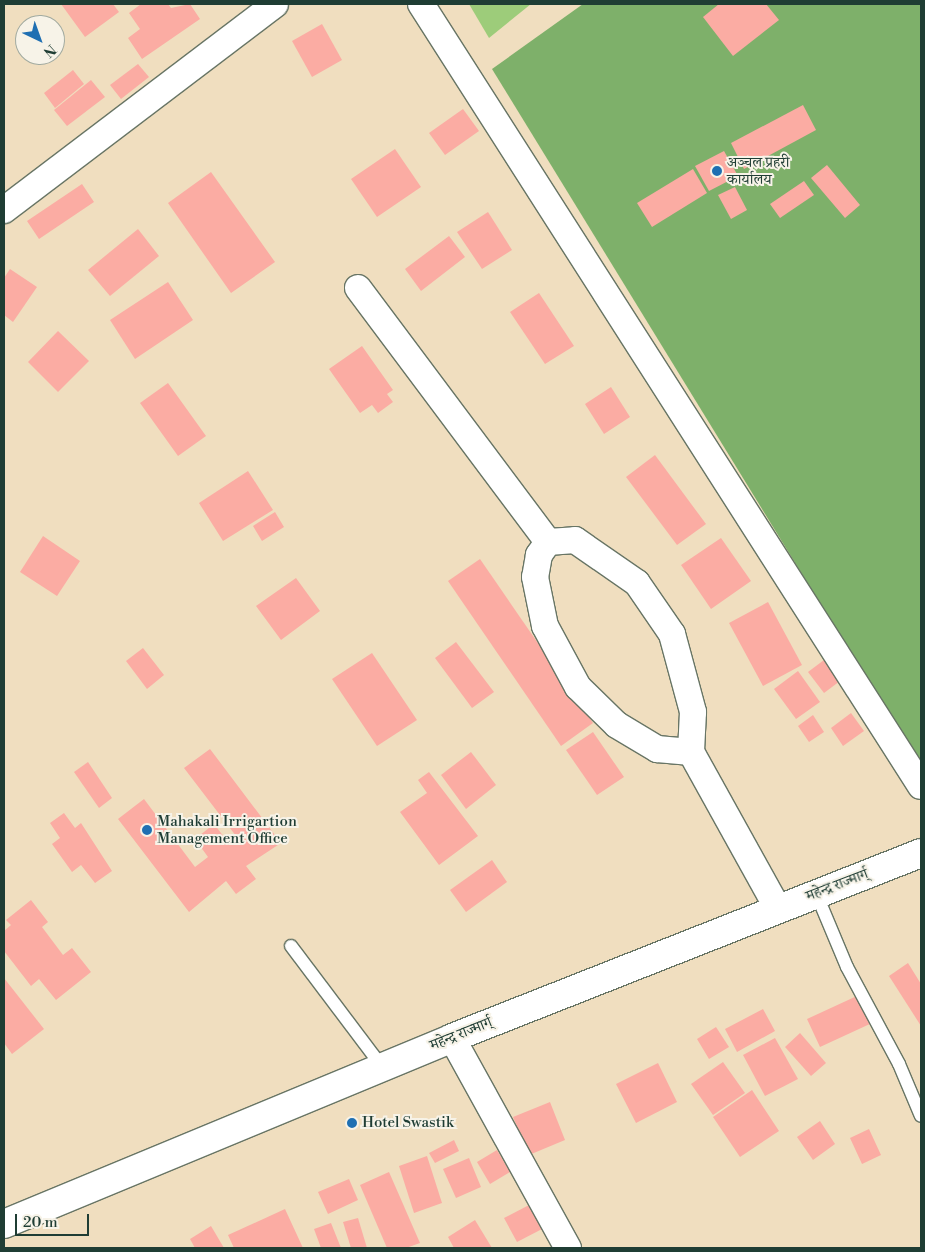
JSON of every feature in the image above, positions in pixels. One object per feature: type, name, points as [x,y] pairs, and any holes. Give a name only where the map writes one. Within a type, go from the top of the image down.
[{"type":"highway","name":"महेन्द्र राज्मार्ग्","points":[[4,1224],[452,1038],[921,853]]},
{"type":"street","points":[[4,210],[275,4]]},
{"type":"street","points":[[421,4],[921,786]]},
{"type":"street","points":[[358,288],[548,542]]},
{"type":"street","points":[[548,542],[575,540],[637,583],[667,626],[693,712],[691,752],[778,909]]},
{"type":"street","points":[[548,542],[539,555],[535,577],[546,626],[578,687],[617,725],[657,749],[691,752]]},
{"type":"street","points":[[452,1038],[568,1248]]},
{"type":"lane","points":[[816,893],[847,967],[899,1064],[921,1116]]},
{"type":"lane","points":[[291,946],[382,1068]]},
{"type":"green space","points":[[469,4],[531,4],[489,38]]},
{"type":"green space","points":[[583,4],[921,4],[921,768],[492,69]]},
{"type":"building","points":[[61,4],[113,4],[119,12],[85,37]]},
{"type":"building","points":[[141,4],[168,4],[171,8],[190,4],[200,19],[142,59],[128,38],[140,29],[129,13]]},
{"type":"building","points":[[719,4],[766,4],[779,20],[733,56],[703,17]]},
{"type":"building","points":[[322,24],[342,60],[312,77],[292,41]]},
{"type":"building","points":[[138,64],[149,77],[121,99],[110,85]]},
{"type":"building","points":[[73,70],[84,84],[55,108],[44,93]]},
{"type":"building","points":[[91,80],[105,97],[67,126],[54,110]]},
{"type":"building","points":[[803,105],[816,130],[744,169],[731,143]]},
{"type":"building","points":[[463,109],[479,131],[445,155],[429,133]]},
{"type":"building","points":[[395,149],[421,187],[377,217],[351,179]]},
{"type":"building","name":"अञ्चल प्रहरी कार्यालय","points":[[724,151],[738,176],[709,191],[695,166]]},
{"type":"building","points":[[827,165],[860,205],[845,218],[811,178]]},
{"type":"building","points":[[693,169],[707,193],[652,227],[637,203]]},
{"type":"building","points":[[211,172],[275,262],[231,293],[168,203]]},
{"type":"building","points":[[804,181],[814,195],[780,218],[770,204]]},
{"type":"building","points":[[82,184],[94,202],[39,239],[27,221]]},
{"type":"building","points":[[735,187],[747,210],[731,219],[718,195]]},
{"type":"building","points":[[488,212],[512,250],[482,269],[457,232]]},
{"type":"building","points":[[138,229],[159,256],[110,296],[88,270]]},
{"type":"building","points":[[449,236],[465,257],[421,291],[405,269]]},
{"type":"building","points":[[10,269],[37,287],[13,322],[4,315],[4,278]]},
{"type":"building","points":[[168,282],[193,320],[135,359],[110,320]]},
{"type":"building","points":[[539,293],[574,346],[545,364],[510,312]]},
{"type":"building","points":[[58,331],[89,361],[58,392],[28,362]]},
{"type":"building","points":[[362,346],[393,390],[387,394],[393,402],[378,413],[372,405],[360,413],[329,369]]},
{"type":"building","points":[[168,383],[206,436],[178,456],[140,403]]},
{"type":"building","points":[[611,387],[630,417],[604,434],[585,404]]},
{"type":"building","points":[[655,455],[706,524],[677,545],[626,477]]},
{"type":"building","points":[[248,471],[273,510],[223,541],[199,503]]},
{"type":"building","points":[[275,512],[284,527],[262,541],[253,526]]},
{"type":"building","points":[[43,536],[80,561],[57,596],[20,572]]},
{"type":"building","points":[[721,538],[751,581],[711,609],[681,565]]},
{"type":"building","points":[[480,559],[593,723],[561,746],[448,581]]},
{"type":"building","points":[[296,578],[320,611],[281,640],[256,606]]},
{"type":"building","points":[[768,602],[802,665],[763,686],[729,623]]},
{"type":"building","points":[[456,642],[494,692],[472,708],[435,658]]},
{"type":"building","points":[[143,648],[164,675],[147,689],[126,661]]},
{"type":"building","points":[[372,653],[417,720],[377,746],[332,679]]},
{"type":"building","points":[[824,660],[840,681],[824,693],[808,672]]},
{"type":"building","points":[[798,671],[820,702],[796,719],[774,689]]},
{"type":"building","points":[[851,713],[864,731],[843,746],[831,728]]},
{"type":"building","points":[[813,715],[824,732],[809,742],[798,726]]},
{"type":"building","points":[[593,732],[624,777],[597,795],[566,750]]},
{"type":"building","name":"Mahakali Irrigartion Management Office","points":[[210,749],[281,843],[246,866],[256,879],[236,894],[226,881],[189,912],[118,819],[144,799],[195,867],[208,857],[195,839],[214,824],[228,842],[236,836],[184,768]]},
{"type":"building","points":[[471,752],[496,785],[466,809],[441,775]]},
{"type":"building","points":[[88,762],[112,798],[99,808],[74,772]]},
{"type":"building","points":[[429,772],[478,836],[439,865],[400,812],[427,793],[418,780]]},
{"type":"building","points":[[64,813],[75,828],[81,823],[112,871],[95,883],[81,865],[72,872],[52,844],[60,838],[50,823]]},
{"type":"building","points":[[492,860],[507,882],[466,912],[450,890]]},
{"type":"building","points":[[31,900],[48,922],[42,927],[63,955],[72,948],[91,972],[56,1000],[39,979],[31,986],[4,951],[4,931],[11,925],[6,920]]},
{"type":"building","points":[[908,963],[921,984],[921,1026],[889,976]]},
{"type":"building","points":[[4,978],[44,1029],[12,1054],[4,1043]]},
{"type":"building","points":[[859,995],[872,1023],[820,1047],[807,1019]]},
{"type":"building","points":[[763,1009],[775,1031],[737,1052],[725,1029]]},
{"type":"building","points":[[716,1027],[729,1047],[709,1059],[697,1039]]},
{"type":"building","points":[[800,1033],[826,1063],[811,1076],[785,1047]]},
{"type":"building","points":[[775,1038],[798,1079],[765,1096],[743,1055]]},
{"type":"building","points":[[723,1062],[745,1093],[713,1115],[691,1084]]},
{"type":"building","points":[[658,1063],[677,1102],[636,1123],[616,1084]]},
{"type":"building","points":[[752,1090],[779,1131],[740,1157],[713,1117]]},
{"type":"building","points":[[550,1102],[565,1140],[529,1155],[513,1117]]},
{"type":"building","points":[[820,1121],[835,1144],[813,1160],[797,1137]]},
{"type":"building","points":[[869,1129],[881,1155],[862,1164],[850,1138]]},
{"type":"building","points":[[454,1140],[459,1151],[435,1163],[429,1153]]},
{"type":"building","points":[[497,1150],[510,1172],[490,1184],[477,1162]]},
{"type":"building","points":[[427,1156],[442,1203],[414,1213],[399,1166]]},
{"type":"building","points":[[469,1158],[481,1187],[456,1198],[443,1169]]},
{"type":"building","points":[[389,1172],[420,1243],[406,1248],[387,1248],[360,1185]]},
{"type":"building","points":[[349,1179],[358,1200],[328,1214],[318,1192]]},
{"type":"building","points":[[531,1204],[544,1228],[517,1242],[504,1218]]},
{"type":"building","points":[[285,1209],[303,1248],[234,1248],[228,1235]]},
{"type":"building","points":[[358,1218],[367,1248],[351,1248],[343,1222]]},
{"type":"building","points":[[475,1220],[492,1248],[454,1248],[448,1237]]},
{"type":"building","points":[[331,1223],[341,1248],[321,1248],[314,1229]]},
{"type":"building","points":[[211,1226],[224,1248],[195,1248],[190,1239]]},
{"type":"place","name":"अञ्चल प्रहरी कार्यालय","points":[[717,171]]},
{"type":"place","name":"Mahakali Irrigartion Management Office","points":[[147,830]]},
{"type":"place","name":"Hotel Swastik","points":[[352,1123]]}]
